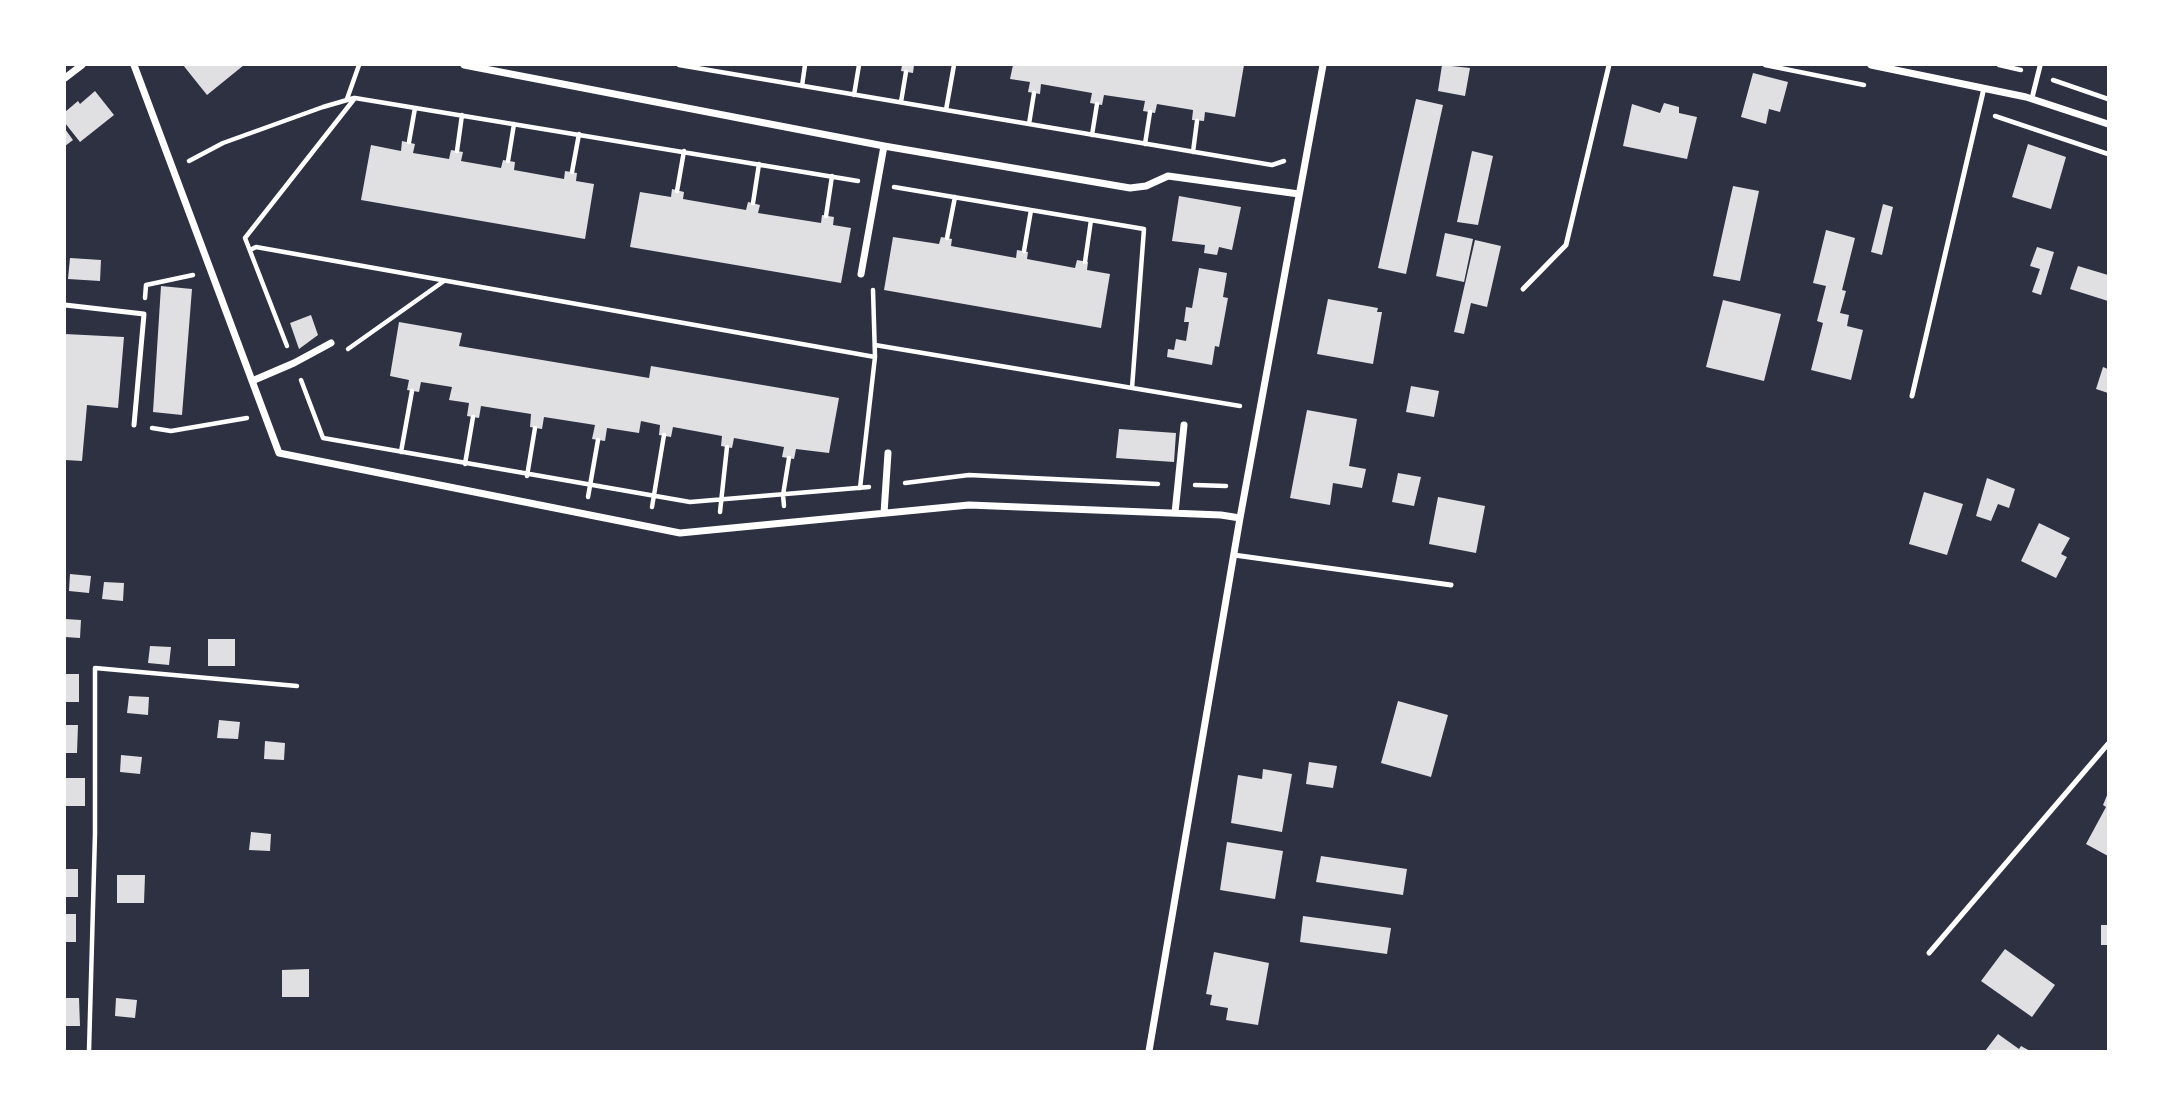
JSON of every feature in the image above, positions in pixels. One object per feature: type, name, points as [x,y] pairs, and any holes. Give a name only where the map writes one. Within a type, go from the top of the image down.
[{"type":"street","points":[[65,78],[82,65]]},
{"type":"street","points":[[134,65],[279,453],[680,533],[969,505],[1240,518]]},
{"type":"street","points":[[464,65],[884,146],[1130,188],[1146,186],[1168,176],[1299,194]]},
{"type":"street","points":[[1149,1051],[1240,518],[1323,65]]},
{"type":"street","points":[[1871,65],[2032,98],[2108,124]]},
{"type":"street","points":[[862,274],[884,146]]},
{"type":"street","points":[[253,381],[331,343]]},
{"type":"street","points":[[1175,513],[1184,425]]},
{"type":"street","points":[[884,513],[888,453]]},
{"type":"lane","points":[[1523,289],[1566,245],[1609,65]]},
{"type":"lane","points":[[2032,98],[2040,65]]},
{"type":"lane","points":[[1912,396],[1984,88]]},
{"type":"lane","points":[[65,305],[144,314],[134,425]]},
{"type":"lane","points":[[1234,555],[1451,585]]},
{"type":"lane","points":[[1929,953],[2108,744]]},
{"type":"path","points":[[347,100],[359,65]]},
{"type":"path","points":[[679,65],[1272,165],[1284,161]]},
{"type":"path","points":[[738,75],[739,65]]},
{"type":"path","points":[[802,86],[804,65]]},
{"type":"path","points":[[854,95],[859,65]]},
{"type":"path","points":[[946,110],[954,65]]},
{"type":"path","points":[[1765,65],[1870,86]]},
{"type":"path","points":[[901,103],[906,72]]},
{"type":"path","points":[[1029,124],[1034,93]]},
{"type":"path","points":[[173,169],[223,143],[355,98],[1144,229],[1132,388]]},
{"type":"path","points":[[355,98],[245,238],[323,438],[690,502],[860,488],[969,475],[1226,486]]},
{"type":"path","points":[[1092,135],[1097,104]]},
{"type":"path","points":[[409,142],[415,108]]},
{"type":"path","points":[[1979,111],[2108,153]]},
{"type":"path","points":[[1145,144],[1150,112]]},
{"type":"path","points":[[457,151],[462,115]]},
{"type":"path","points":[[1193,152],[1197,121]]},
{"type":"path","points":[[508,161],[514,124]]},
{"type":"path","points":[[572,172],[579,134]]},
{"type":"path","points":[[677,191],[684,151]]},
{"type":"path","points":[[753,203],[760,164]]},
{"type":"path","points":[[826,216],[832,176]]},
{"type":"path","points":[[947,238],[955,197]]},
{"type":"path","points":[[1024,251],[1031,210]]},
{"type":"path","points":[[1085,262],[1091,220]]},
{"type":"path","points":[[250,250],[256,247],[876,357]]},
{"type":"path","points":[[144,314],[146,285],[211,271]]},
{"type":"path","points":[[860,488],[876,357],[872,276],[862,274]]},
{"type":"path","points":[[346,351],[445,281]]},
{"type":"path","points":[[875,345],[1240,406]]},
{"type":"path","points":[[302,382],[313,374]]},
{"type":"path","points":[[397,476],[412,391]]},
{"type":"path","points":[[134,425],[171,431],[265,415]]},
{"type":"path","points":[[460,489],[473,417]]},
{"type":"path","points":[[522,501],[535,428]]},
{"type":"path","points":[[648,526],[664,435]]},
{"type":"path","points":[[585,514],[598,440]]},
{"type":"path","points":[[720,529],[720,500],[727,447]]},
{"type":"path","points":[[785,523],[783,495],[789,458]]},
{"type":"path","points":[[89,1051],[95,834],[95,668],[297,685]]},
{"type":"building","points":[[183,65],[244,65],[207,95]]},
{"type":"building","points":[[902,65],[914,65],[913,73],[901,71]]},
{"type":"building","points":[[1013,65],[1244,65],[1235,117],[1205,112],[1204,121],[1192,120],[1193,110],[1157,104],[1155,113],[1143,111],[1145,101],[1104,95],[1102,105],[1090,103],[1092,93],[1041,84],[1040,94],[1028,92],[1030,82],[1010,79]]},
{"type":"building","points":[[1442,65],[1470,68],[1465,96],[1438,91]]},
{"type":"building","points":[[1753,73],[1788,82],[1780,112],[1769,109],[1766,124],[1741,117]]},
{"type":"building","points":[[95,91],[114,115],[80,142],[65,123],[65,112]]},
{"type":"building","points":[[1416,99],[1443,105],[1406,274],[1378,268]]},
{"type":"building","points":[[1664,103],[1679,107],[1679,113],[1697,117],[1687,159],[1623,146],[1632,104],[1660,113]]},
{"type":"building","points":[[65,129],[73,140],[65,146]]},
{"type":"building","points":[[402,141],[415,144],[413,153],[449,159],[451,150],[463,152],[461,161],[501,168],[503,160],[515,162],[514,170],[564,179],[565,171],[577,173],[576,181],[594,184],[585,239],[361,200],[371,145],[401,151]]},
{"type":"building","points":[[2028,144],[2066,157],[2051,209],[2012,197]]},
{"type":"building","points":[[1472,151],[1493,156],[1478,225],[1457,222]]},
{"type":"building","points":[[1733,186],[1759,191],[1740,281],[1713,276]]},
{"type":"building","points":[[672,189],[684,192],[683,199],[746,210],[748,202],[760,205],[758,213],[821,223],[822,215],[834,217],[833,225],[851,228],[841,283],[630,247],[640,192],[671,197]]},
{"type":"building","points":[[1179,196],[1241,207],[1232,250],[1219,247],[1217,255],[1204,253],[1205,245],[1172,241]]},
{"type":"building","points":[[1883,204],[1893,207],[1882,255],[1871,252]]},
{"type":"building","points":[[1826,230],[1855,238],[1842,290],[1846,291],[1840,313],[1849,315],[1847,326],[1863,330],[1851,380],[1811,370],[1823,323],[1817,321],[1826,286],[1813,283]]},
{"type":"building","points":[[1445,233],[1473,239],[1464,282],[1436,276]]},
{"type":"building","points":[[893,237],[939,244],[941,237],[952,239],[951,246],[1016,258],[1017,250],[1028,252],[1027,259],[1075,268],[1077,260],[1088,262],[1087,270],[1110,274],[1101,328],[884,290]]},
{"type":"building","points":[[1475,240],[1501,246],[1487,307],[1471,303],[1464,334],[1454,332]]},
{"type":"building","points":[[2037,247],[2054,252],[2041,295],[2032,292],[2040,269],[2030,266]]},
{"type":"building","points":[[70,258],[101,260],[100,281],[68,279]]},
{"type":"building","points":[[2078,266],[2108,275],[2108,301],[2070,289]]},
{"type":"building","points":[[1199,268],[1227,273],[1223,297],[1228,298],[1219,347],[1215,346],[1212,365],[1167,357],[1168,349],[1174,350],[1176,339],[1186,341],[1189,322],[1184,322],[1186,307],[1192,308]]},
{"type":"building","points":[[161,286],[192,289],[182,415],[153,412]]},
{"type":"building","points":[[1328,299],[1378,308],[1377,312],[1382,312],[1373,364],[1317,354]]},
{"type":"building","points":[[1723,300],[1781,314],[1764,381],[1706,367]]},
{"type":"building","points":[[311,315],[318,335],[299,349],[290,323]]},
{"type":"building","points":[[399,322],[462,333],[459,346],[649,378],[651,366],[839,398],[829,453],[796,449],[794,459],[782,457],[784,447],[734,438],[732,448],[721,446],[722,436],[673,427],[671,437],[659,435],[660,425],[641,421],[639,433],[607,428],[605,441],[592,439],[595,425],[544,417],[542,429],[530,427],[531,414],[481,406],[479,418],[467,416],[469,403],[449,400],[452,387],[421,382],[419,392],[407,390],[409,380],[390,376]]},
{"type":"building","points":[[65,334],[124,337],[118,408],[87,405],[82,461],[65,460]]},
{"type":"building","points":[[2103,367],[2108,369],[2108,393],[2096,389]]},
{"type":"building","points":[[1411,386],[1439,391],[1434,417],[1406,412]]},
{"type":"building","points":[[1307,410],[1357,419],[1349,466],[1366,469],[1362,488],[1333,483],[1330,505],[1290,498]]},
{"type":"building","points":[[1119,429],[1176,433],[1174,462],[1116,458]]},
{"type":"building","points":[[1398,473],[1421,477],[1414,506],[1392,502]]},
{"type":"building","points":[[1987,478],[2015,489],[2009,508],[1998,504],[1991,521],[1976,516]]},
{"type":"building","points":[[1924,492],[1963,504],[1947,555],[1909,544]]},
{"type":"building","points":[[1438,497],[1485,506],[1476,553],[1429,544]]},
{"type":"building","points":[[2039,523],[2070,538],[2061,554],[2067,557],[2056,578],[2021,561]]},
{"type":"building","points":[[70,574],[91,576],[89,593],[69,591]]},
{"type":"building","points":[[104,582],[124,583],[123,601],[102,599]]},
{"type":"building","points":[[65,619],[81,620],[80,638],[65,637]]},
{"type":"building","points":[[208,639],[235,639],[235,666],[208,666]]},
{"type":"building","points":[[150,646],[171,647],[169,665],[148,663]]},
{"type":"building","points":[[65,674],[79,674],[79,702],[65,702]]},
{"type":"building","points":[[129,696],[149,697],[148,715],[127,713]]},
{"type":"building","points":[[1398,701],[1448,715],[1431,777],[1381,763]]},
{"type":"building","points":[[219,720],[240,722],[238,739],[217,738]]},
{"type":"building","points":[[65,725],[78,725],[77,753],[65,753]]},
{"type":"building","points":[[265,741],[285,743],[284,760],[264,759]]},
{"type":"building","points":[[121,755],[142,757],[140,774],[120,772]]},
{"type":"building","points":[[1309,762],[1337,766],[1333,788],[1306,784]]},
{"type":"building","points":[[1263,769],[1292,774],[1282,832],[1231,823],[1238,775],[1262,779]]},
{"type":"building","points":[[65,778],[85,778],[85,806],[65,806]]},
{"type":"building","points":[[2108,793],[2108,856],[2086,844],[2106,807],[2103,805]]},
{"type":"building","points":[[251,832],[271,834],[270,851],[249,850]]},
{"type":"building","points":[[1227,842],[1283,851],[1275,899],[1220,890]]},
{"type":"building","points":[[1321,856],[1407,869],[1403,895],[1316,882]]},
{"type":"building","points":[[65,869],[78,869],[78,897],[65,897]]},
{"type":"building","points":[[117,875],[145,875],[144,903],[117,903]]},
{"type":"building","points":[[65,914],[76,914],[76,942],[65,942]]},
{"type":"building","points":[[1303,916],[1391,928],[1387,954],[1300,942]]},
{"type":"building","points":[[2101,925],[2108,925],[2108,945],[2101,945]]},
{"type":"building","points":[[2005,949],[2055,985],[2032,1017],[1981,981]]},
{"type":"building","points":[[1214,952],[1269,963],[1258,1025],[1226,1020],[1228,1008],[1210,1005],[1212,995],[1206,994]]},
{"type":"building","points":[[309,969],[309,997],[282,997],[282,970]]},
{"type":"building","points":[[65,998],[79,998],[80,1026],[65,1026]]},
{"type":"building","points":[[116,998],[137,1000],[135,1018],[115,1016]]},
{"type":"building","points":[[1998,1034],[2019,1049],[2021,1046],[2030,1051],[1985,1051]]}]
